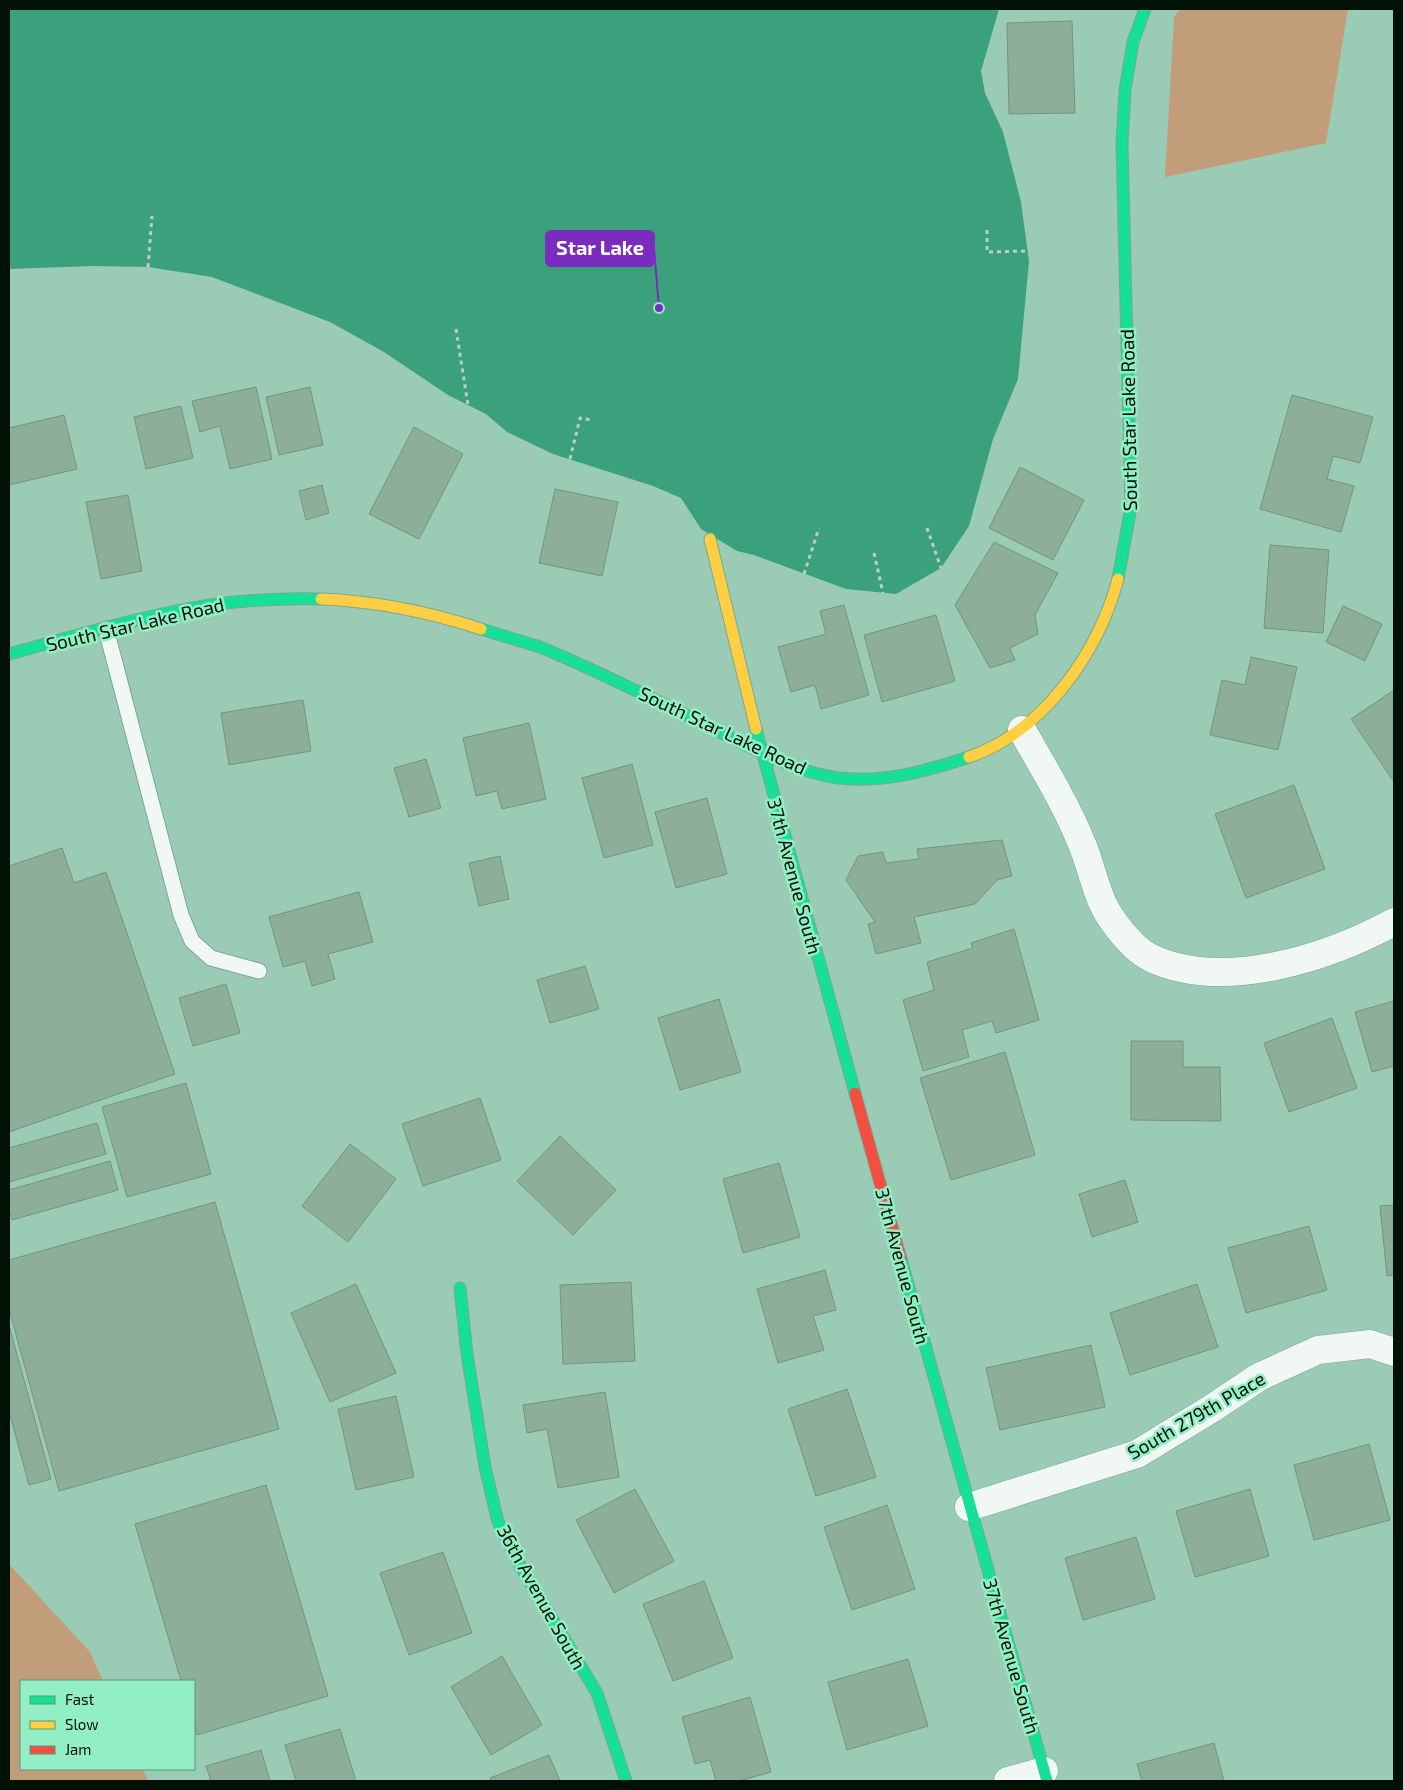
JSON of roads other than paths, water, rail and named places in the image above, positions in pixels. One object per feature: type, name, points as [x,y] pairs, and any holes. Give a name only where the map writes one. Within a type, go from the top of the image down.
[{"type":"street","name":"South Star Lake Road","points":[[9,654],[181,610],[226,603],[284,599],[328,599],[384,605],[419,612],[463,623],[538,647],[618,682],[791,765],[824,775],[881,778],[904,775],[973,756],[997,745],[1022,730],[1045,710],[1064,686],[1098,634],[1114,588],[1125,547],[1131,507],[1122,143],[1125,90],[1133,42],[1145,9]]},
{"type":"street","name":"37th Avenue South","points":[[710,539],[761,751],[1046,1776]]},
{"type":"street","points":[[1022,730],[1067,810],[1083,846],[1099,897],[1112,920],[1131,944],[1150,957],[1176,966],[1204,972],[1229,972],[1262,968],[1336,948],[1371,934],[1394,922]]},
{"type":"street","name":"36th Avenue South","points":[[460,1288],[467,1354],[485,1468],[498,1522],[521,1567],[597,1693],[626,1781]]},
{"type":"street","name":"South 279th Place","points":[[970,1507],[1137,1454],[1259,1377],[1318,1350],[1370,1344],[1394,1352]]},
{"type":"street","points":[[1008,1781],[1046,1776]]},
{"type":"lane","points":[[106,629],[181,915],[192,941],[211,958],[258,971]]},
{"type":"place","name":"Star Lake","points":[[659,308]]}]
